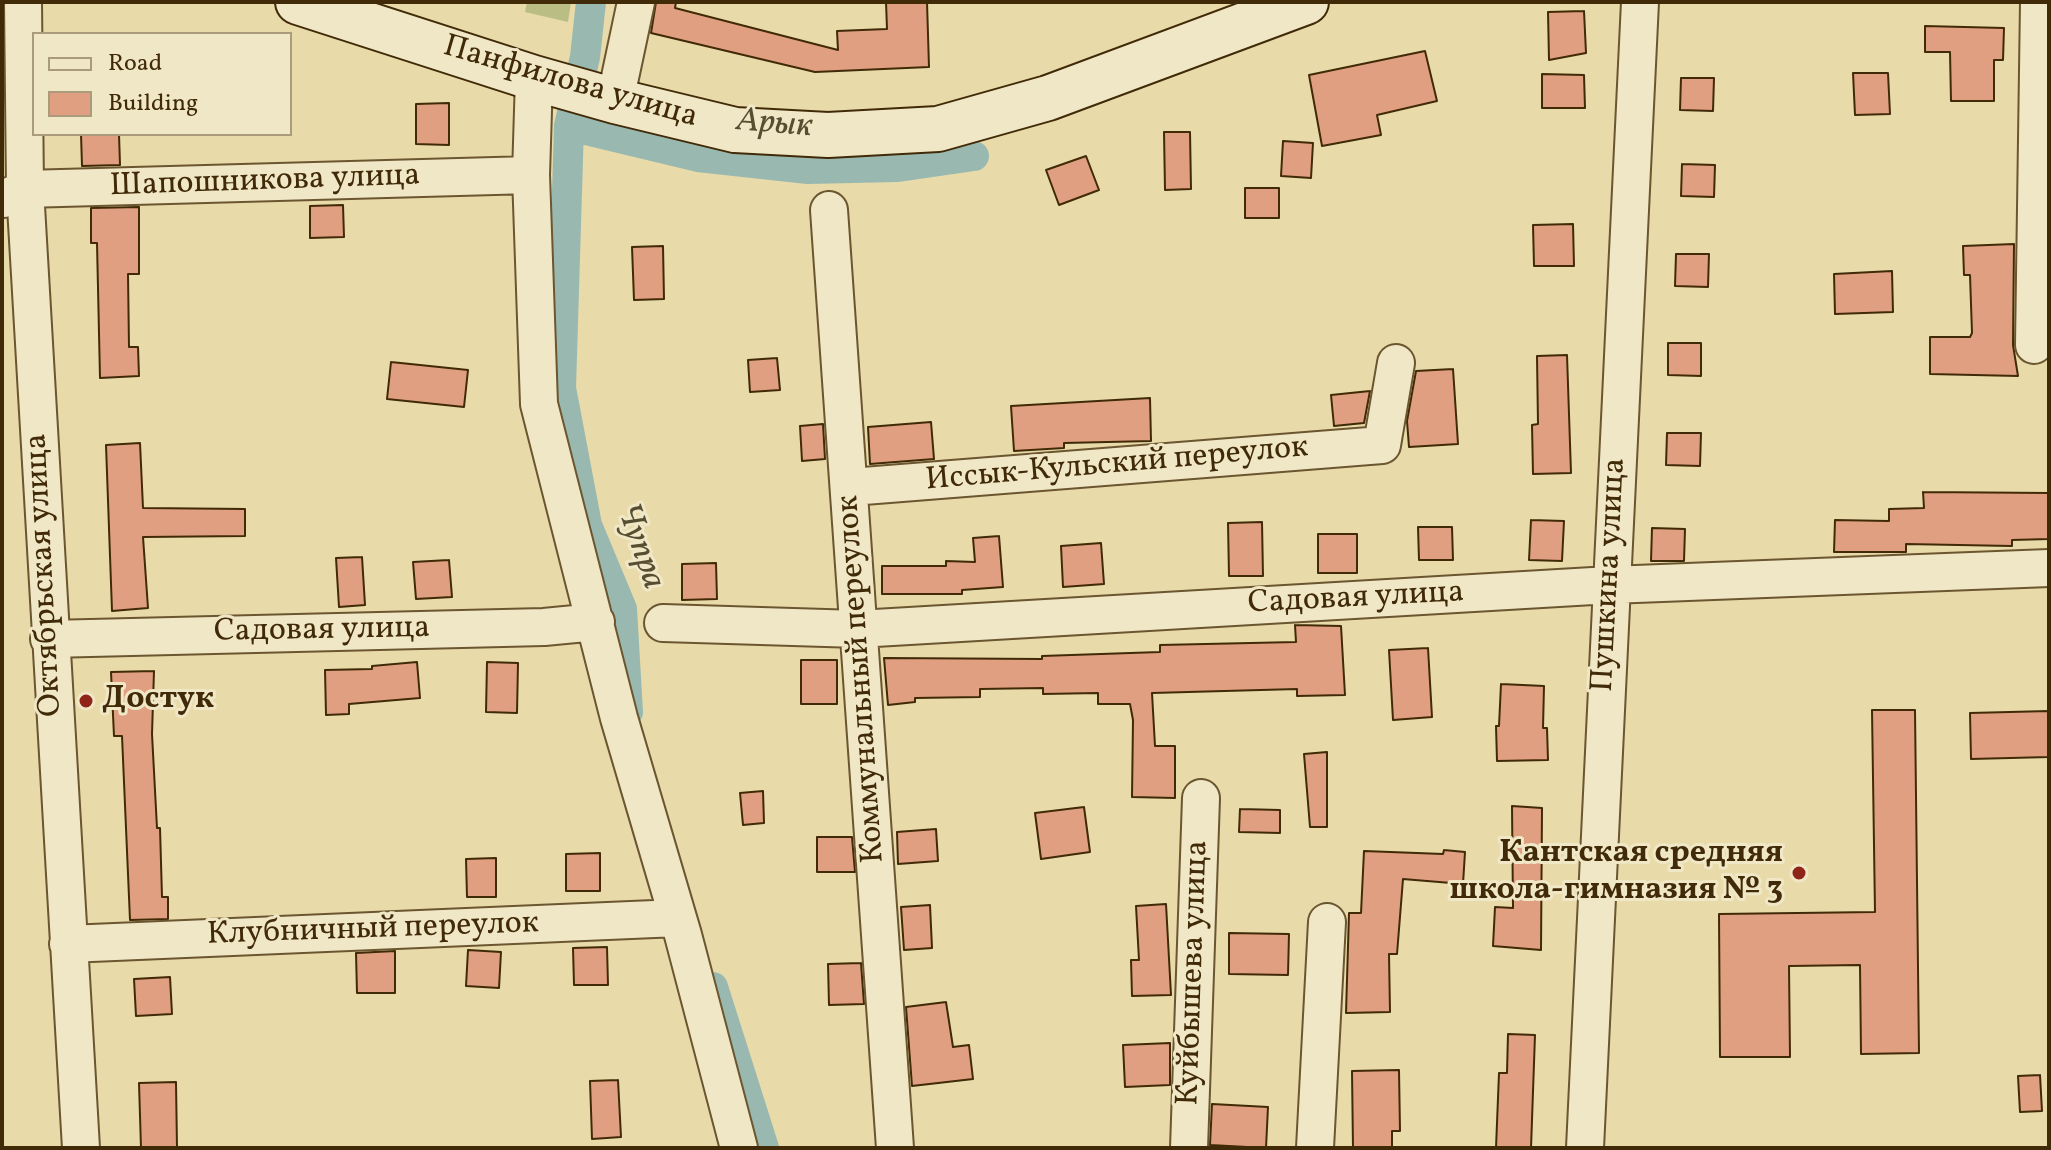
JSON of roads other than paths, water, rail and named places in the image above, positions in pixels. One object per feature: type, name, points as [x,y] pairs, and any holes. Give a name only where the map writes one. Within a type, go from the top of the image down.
[{"type":"street","name":"Октябрьская улица","points":[[23,2],[14,195],[49,639],[81,1148]]},
{"type":"street","name":"Панфилова улица","points":[[298,2],[615,101],[735,130],[828,135],[938,129],[1048,98],[1306,2]]},
{"type":"street","points":[[615,101],[636,2]]},
{"type":"street","name":"Пушкина улица","points":[[1585,1148],[1640,2]]},
{"type":"street","points":[[2034,345],[2039,2]]},
{"type":"street","points":[[534,78],[531,175],[539,404],[619,718],[678,918],[739,1148]]},
{"type":"street","name":"Шапошникова улица","points":[[14,195],[531,175]]},
{"type":"street","name":"Коммунальный переулок","points":[[829,210],[851,487],[858,629],[895,1148]]},
{"type":"street","name":"Иссык-Кульский переулок","points":[[851,487],[1382,445],[1396,363]]},
{"type":"street","name":"Садовая улица","points":[[663,623],[858,629],[1610,585],[2049,568]]},
{"type":"street","name":"Садовая улица","points":[[49,639],[544,627],[596,622]]},
{"type":"street","name":"Куйбышева улица","points":[[1189,1148],[1201,798]]},
{"type":"street","name":"Клубничный переулок","points":[[68,944],[678,918]]},
{"type":"street","points":[[1315,1148],[1327,922]]},
{"type":"waterway","name":"Чупра","points":[[591,2],[585,57],[569,126],[561,388],[587,525],[622,609],[628,712]]},
{"type":"waterway","name":"Арык","points":[[569,126],[698,157],[808,169],[898,167],[974,156]]},
{"type":"waterway","name":"Чупра","points":[[713,987],[764,1148]]},
{"type":"place","name":"Достук","points":[[86,701]]},
{"type":"place","name":"Кантская средняя школа-гимназия № 3","points":[[1799,873]]}]
